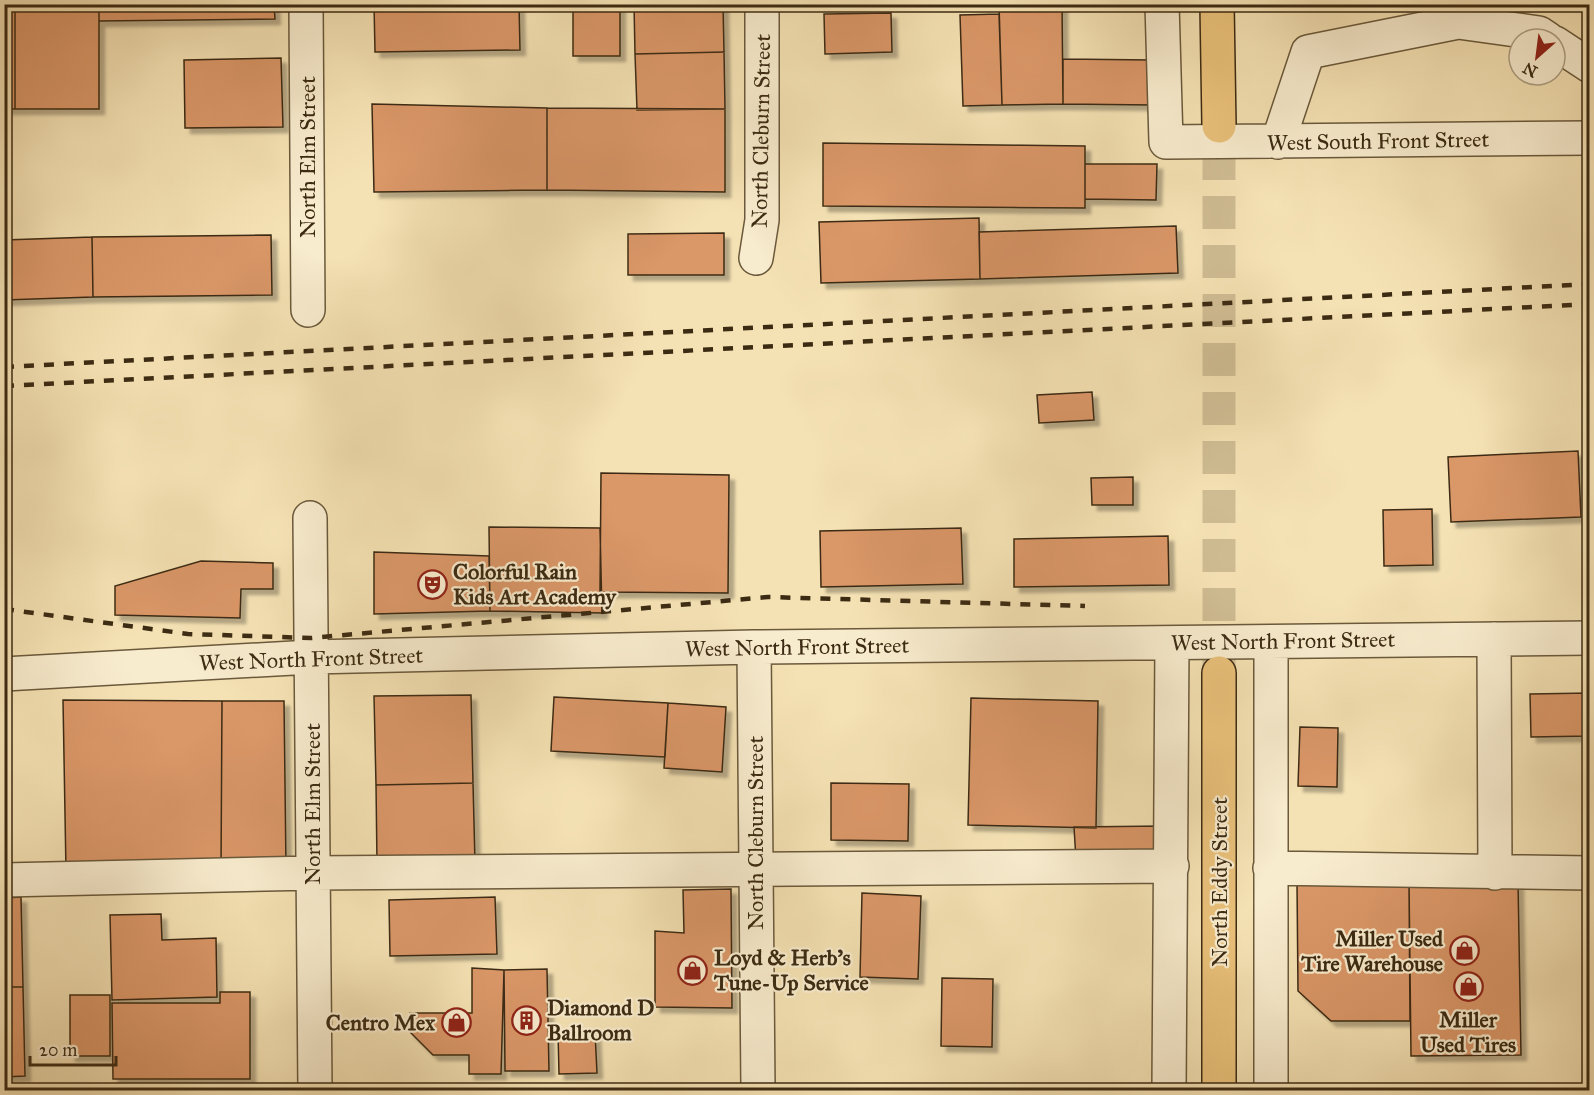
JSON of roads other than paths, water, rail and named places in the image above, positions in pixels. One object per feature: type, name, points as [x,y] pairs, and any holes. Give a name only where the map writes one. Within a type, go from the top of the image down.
[{"type":"main road","points":[[1218,4],[1219,126]]},
{"type":"main road","name":"North Eddy Street","points":[[1219,673],[1220,1090]]},
{"type":"street","name":"North Elm Street","points":[[306,4],[308,310]]},
{"type":"street","name":"North Cleburn Street","points":[[756,258],[762,220],[762,4]]},
{"type":"street","name":"West South Front Street","points":[[1162,4],[1166,142],[1590,138]]},
{"type":"street","points":[[1278,142],[1308,52],[1466,13],[1517,27]]},
{"type":"street","points":[[1567,51],[1590,66]]},
{"type":"street","name":"North Elm Street","points":[[310,518],[315,1090]]},
{"type":"street","name":"West North Front Street","points":[[4,675],[311,657],[754,647],[1590,638]]},
{"type":"street","points":[[1494,639],[1495,873]]},
{"type":"street","points":[[1169,1090],[1172,642]]},
{"type":"street","points":[[1271,642],[1271,1090]]},
{"type":"street","name":"North Cleburn Street","points":[[754,647],[758,1090]]},
{"type":"street","points":[[4,880],[313,873],[1172,866]]},
{"type":"street","points":[[1270,868],[1590,873]]},
{"type":"tunnel","points":[[1219,126],[1219,670]]},
{"type":"railway","points":[[4,367],[1590,284]]},
{"type":"railway","points":[[4,386],[1590,304]]},
{"type":"railway","points":[[4,609],[188,634],[311,638],[768,597],[1085,606]]},
{"type":"place","name":"Colorful Rain Kids Art Academy","points":[[432,584]]},
{"type":"place","name":"Miller Used Tire Warehouse","points":[[1464,951]]},
{"type":"place","name":"Loyd & Herb's Tune-Up Service","points":[[693,970]]},
{"type":"place","name":"Miller Used Tires","points":[[1468,987]]},
{"type":"place","name":"Diamond D Ballroom","points":[[526,1020]]},
{"type":"place","name":"Centro Mex","points":[[456,1022]]}]
